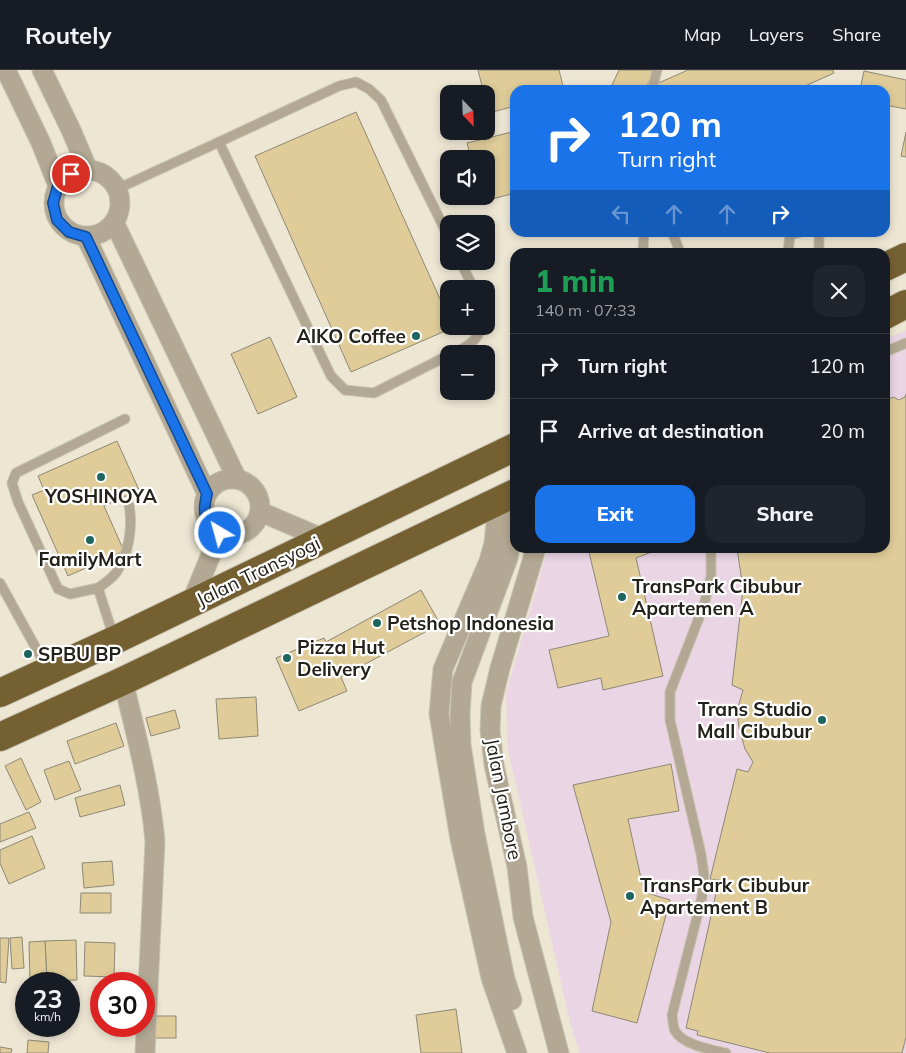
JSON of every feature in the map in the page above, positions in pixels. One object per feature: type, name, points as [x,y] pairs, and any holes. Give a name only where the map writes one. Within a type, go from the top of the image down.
[{"type":"highway","points":[[890,265],[906,257]]},
{"type":"highway","points":[[890,312],[906,304]]},
{"type":"highway","name":"Jalan Transyogi","points":[[0,693],[115,640],[510,449]]},
{"type":"highway","points":[[0,737],[509,504]]},
{"type":"street","points":[[6,70],[41,143],[58,186]]},
{"type":"street","points":[[42,70],[88,170]]},
{"type":"street","points":[[88,170],[105,176],[117,188],[120,206],[114,222],[102,233],[86,237],[69,232],[57,220],[53,203],[58,186],[71,174],[88,170]]},
{"type":"street","points":[[114,222],[237,479]]},
{"type":"street","points":[[86,237],[207,494]]},
{"type":"street","points":[[237,479],[251,485],[260,497],[261,512],[253,528],[237,536],[220,533],[208,524],[204,509],[207,494],[215,485],[225,480],[237,479]]},
{"type":"street","points":[[509,504],[494,543],[490,561],[443,669],[439,714],[460,839],[491,978],[517,1053]]},
{"type":"street","points":[[509,504],[508,558],[462,682],[461,745],[475,834],[505,979],[530,1053]]},
{"type":"street","points":[[261,512],[324,539]]},
{"type":"street","points":[[191,603],[220,533]]},
{"type":"street","name":"Jalan Jambore","points":[[534,553],[500,668],[491,706],[490,730],[494,765],[517,867],[523,917],[559,1053]]},
{"type":"street","points":[[443,669],[462,682]]},
{"type":"street","points":[[123,680],[147,780],[155,841],[145,1053]]},
{"type":"street","points":[[439,714],[460,714]]},
{"type":"lane","points":[[653,85],[657,70]]},
{"type":"lane","points":[[117,188],[339,86],[356,82],[369,89],[381,100],[440,220]]},
{"type":"lane","points":[[219,142],[331,376],[344,390],[374,393],[440,359]]},
{"type":"lane","points":[[469,345],[473,343],[477,335]]},
{"type":"lane","points":[[890,350],[906,343]]},
{"type":"lane","points":[[124,419],[16,473],[12,483],[18,502],[58,589],[70,594],[98,588],[115,574],[123,560],[131,519],[128,505]]},
{"type":"lane","points":[[711,553],[711,576],[704,605],[670,692],[670,720],[704,876],[702,897],[672,1015],[675,1031],[682,1039],[703,1048],[726,1053]]},
{"type":"lane","points":[[0,583],[48,670]]},
{"type":"lane","points":[[98,588],[115,640]]},
{"type":"shaded area","points":[[906,330],[906,1053],[580,1053],[570,1022],[508,750],[506,693],[547,553],[890,553],[890,338]]},
{"type":"building","points":[[478,70],[559,70],[563,85],[510,85],[510,107],[495,111],[495,85],[482,85]]},
{"type":"building","points":[[619,70],[655,70],[648,85],[612,85]]},
{"type":"building","points":[[688,70],[833,70],[834,73],[807,85],[654,85]]},
{"type":"building","points":[[864,71],[906,80],[906,109],[890,106],[890,85],[861,85]]},
{"type":"building","points":[[356,112],[440,299],[440,333],[351,372],[255,156]]},
{"type":"building","points":[[510,132],[510,194],[495,198],[495,150],[469,150],[467,143],[479,140],[495,140],[495,136]]},
{"type":"building","points":[[906,132],[906,157],[901,156]]},
{"type":"building","points":[[270,337],[297,397],[258,414],[231,354]]},
{"type":"building","name":"Trans Studio Mall Cibubur","points":[[906,394],[906,1037],[902,1053],[770,1053],[697,1035],[698,1031],[686,1028],[719,880],[710,879],[737,769],[748,772],[753,762],[745,749],[739,728],[737,711],[743,690],[732,685],[743,589],[738,553],[890,553],[890,398],[893,397],[899,400],[905,397]]},
{"type":"building","points":[[117,441],[139,490],[104,506],[124,551],[68,576],[32,495],[44,490],[38,476]]},
{"type":"building","name":"TransPark Cibubur Apartemen A","points":[[589,553],[649,553],[636,558],[663,676],[603,690],[601,678],[558,688],[549,650],[609,636]]},
{"type":"building","points":[[421,590],[440,624],[341,677],[347,691],[299,711],[276,658],[324,638],[326,642]]},
{"type":"building","points":[[256,697],[258,736],[219,739],[216,699]]},
{"type":"building","points":[[175,710],[180,728],[151,736],[146,718]]},
{"type":"building","points":[[116,723],[124,746],[75,764],[67,741]]},
{"type":"building","points":[[21,758],[41,802],[26,810],[5,766]]},
{"type":"building","points":[[69,761],[81,790],[55,800],[44,770]]},
{"type":"building","name":"TransPark Cibubur Apartement B","points":[[671,764],[679,811],[628,819],[644,892],[670,900],[637,1023],[592,1011],[611,922],[573,785]]},
{"type":"building","points":[[120,785],[125,805],[80,817],[75,798]]},
{"type":"building","points":[[29,812],[36,828],[0,842],[0,824]]},
{"type":"building","points":[[32,836],[45,868],[9,884],[0,863],[0,850]]},
{"type":"building","points":[[112,861],[114,885],[84,888],[82,863]]},
{"type":"building","points":[[81,893],[111,893],[111,913],[80,913]]},
{"type":"building","points":[[22,937],[24,968],[12,969],[10,938]]},
{"type":"building","points":[[0,938],[9,938],[6,983],[0,982]]},
{"type":"building","points":[[76,940],[77,972],[47,972],[45,941]]},
{"type":"building","points":[[45,941],[47,972],[30,972],[29,942]]},
{"type":"building","points":[[85,942],[115,943],[114,972],[90,972],[90,976],[84,976]]},
{"type":"building","points":[[456,1009],[462,1053],[421,1053],[416,1015]]},
{"type":"building","points":[[155,1016],[176,1016],[176,1038],[149,1038],[155,1037]]},
{"type":"building","points":[[28,1040],[49,1042],[48,1053],[27,1053]]},
{"type":"building","points":[[0,1047],[12,1049],[11,1053],[0,1053]]},
{"type":"place","name":"AIKO Coffee","points":[[416,336]]},
{"type":"place","name":"YOSHINOYA","points":[[101,477]]},
{"type":"place","name":"FamilyMart","points":[[90,540]]},
{"type":"place","name":"TransPark Cibubur Apartemen A","points":[[622,597]]},
{"type":"place","name":"Petshop Indonesia","points":[[377,623]]},
{"type":"place","name":"SPBU BP","points":[[28,654]]},
{"type":"place","name":"Pizza Hut Delivery","points":[[287,658]]},
{"type":"place","name":"Trans Studio Mall Cibubur","points":[[822,720]]},
{"type":"place","name":"TransPark Cibubur Apartement B","points":[[630,896]]},
{"type":"route","points":[[71,174],[58,186],[53,203],[57,220],[69,232],[86,237],[207,494],[204,509],[208,524],[220,533]]}]
